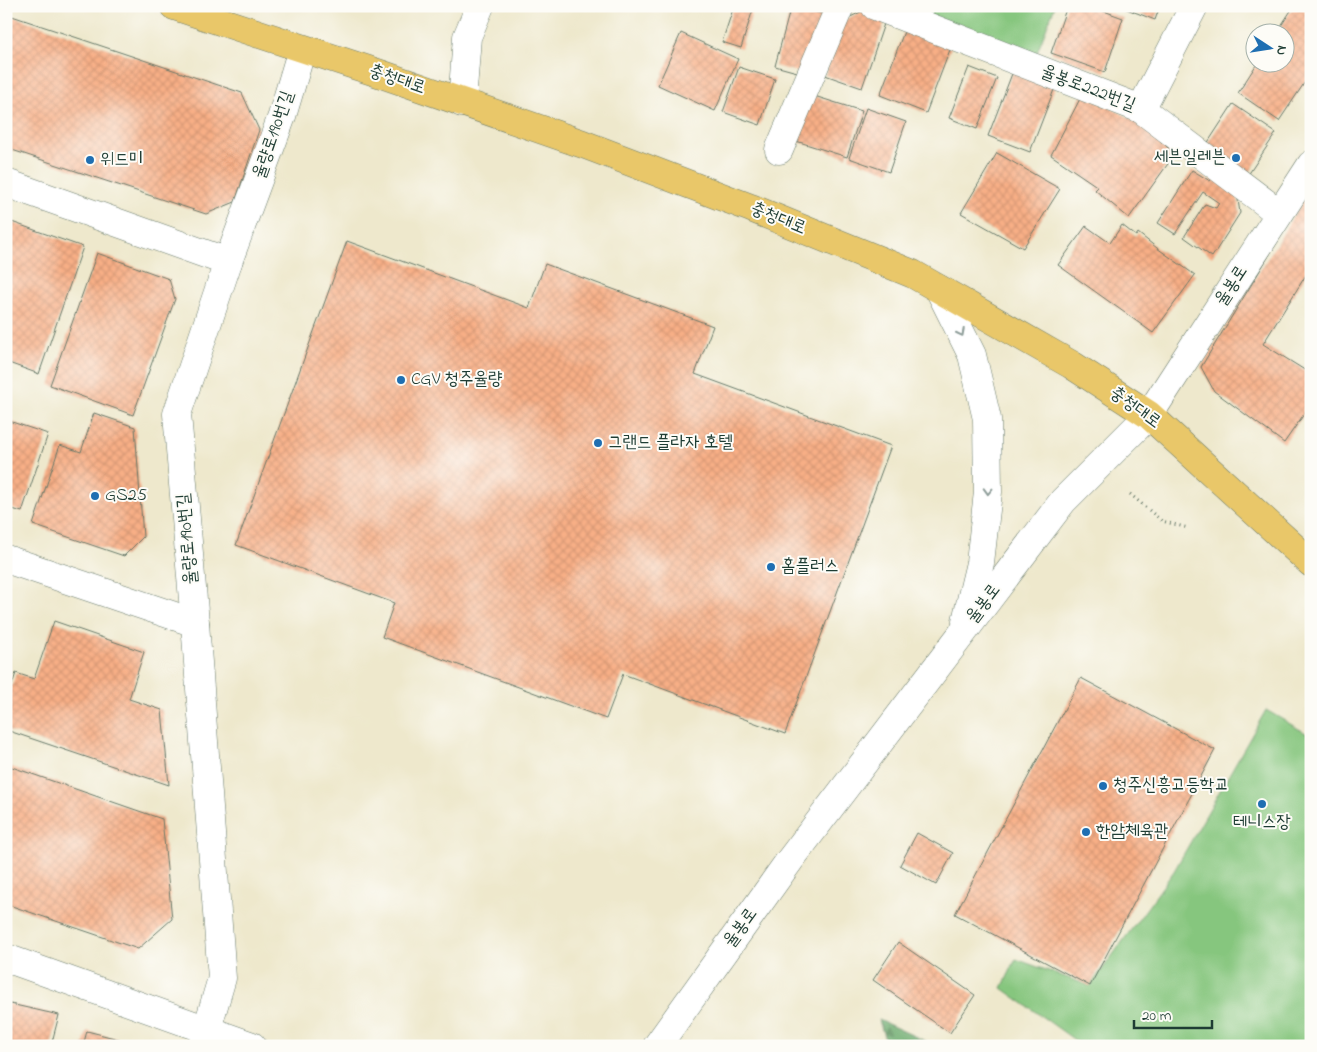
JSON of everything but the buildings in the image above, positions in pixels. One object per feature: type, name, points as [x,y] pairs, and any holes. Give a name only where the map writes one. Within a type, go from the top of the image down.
[{"type":"main road","name":"충청대로","points":[[174,6],[583,144],[751,208],[913,274],[1072,364],[1149,415],[1311,563]]},
{"type":"street","points":[[462,103],[467,38],[480,6]]},
{"type":"street","points":[[779,150],[840,6]]},
{"type":"street","name":"율봉로222번길","points":[[875,6],[1141,109],[1279,213]]},
{"type":"street","points":[[1141,109],[1194,6]]},
{"type":"street","name":"율량로190번길","points":[[205,1038],[222,978],[177,414],[228,262],[282,116],[302,49]]},
{"type":"street","name":"율봉로","points":[[658,1046],[790,860],[1063,502],[1149,415],[1311,165]]},
{"type":"street","points":[[6,183],[228,262]]},
{"type":"street","points":[[939,289],[972,354],[987,419],[988,492],[980,563],[963,633]]},
{"type":"street","points":[[6,559],[195,623]]},
{"type":"street","points":[[6,958],[205,1038],[252,1046]]},
{"type":"path","points":[[1130,494],[1162,522],[1188,528]]},
{"type":"green space","points":[[875,6],[1055,6],[1031,67]]},
{"type":"green space","points":[[1266,710],[1311,736],[1311,1046],[1083,1046],[1002,988],[1016,959],[1090,986],[1174,871]]},
{"type":"green space","points":[[879,1020],[936,1046],[887,1046]]},
{"type":"place","name":"세븐일레븐","points":[[1236,158]]},
{"type":"place","name":"위드미","points":[[90,160]]},
{"type":"place","name":"CGV 청주율량","points":[[401,380]]},
{"type":"place","name":"그랜드 플라자 호텔","points":[[598,443]]},
{"type":"place","name":"GS25","points":[[95,496]]},
{"type":"place","name":"홈플러스","points":[[771,567]]},
{"type":"place","name":"청주신흥고등학교","points":[[1103,786]]},
{"type":"place","name":"테니스장","points":[[1262,804]]},
{"type":"place","name":"한암체육관","points":[[1086,832]]}]
